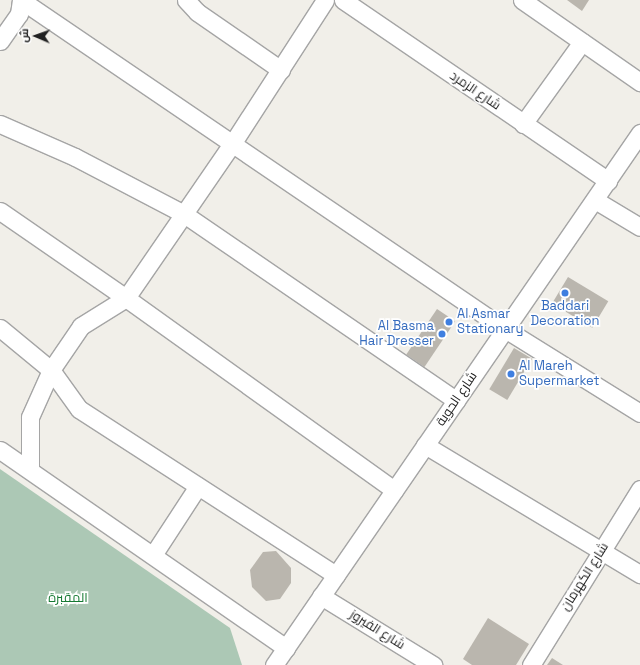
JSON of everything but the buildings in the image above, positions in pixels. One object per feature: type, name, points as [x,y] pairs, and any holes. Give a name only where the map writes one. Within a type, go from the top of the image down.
[{"type":"street","points":[[0,41],[19,14],[21,0],[505,329],[640,413]]},
{"type":"street","points":[[186,0],[197,12],[281,70]]},
{"type":"street","points":[[30,470],[30,417],[51,370],[81,326],[126,298],[232,144],[325,0]]},
{"type":"street","name":"شارع الزمرد","points":[[343,0],[608,182]]},
{"type":"street","points":[[522,0],[640,82]]},
{"type":"street","points":[[524,124],[582,42]]},
{"type":"street","points":[[0,124],[75,157],[184,214],[456,400]]},
{"type":"street","name":"شارع الحوية","points":[[274,665],[608,182],[640,133]]},
{"type":"street","points":[[595,200],[640,227]]},
{"type":"street","points":[[0,211],[126,298],[394,490]]},
{"type":"street","points":[[0,328],[51,370],[79,409],[336,575]]},
{"type":"street","points":[[425,445],[640,574]]},
{"type":"street","points":[[0,450],[286,648]]},
{"type":"street","points":[[153,555],[198,486]]},
{"type":"street","name":"شارع الكهرمان","points":[[530,665],[640,489]]},
{"type":"street","name":"شارع الفيروز","points":[[321,596],[433,665]]},
{"type":"green space","name":"المقبرة","points":[[0,469],[230,628],[242,665],[0,665]]},
{"type":"place","name":"Baddari Decoration","points":[[565,293]]},
{"type":"place","name":"Al Asmar Stationary","points":[[449,322]]},
{"type":"place","name":"Al Basma Hair Dresser","points":[[442,334]]},
{"type":"place","name":"Al Mareh Supermarket","points":[[511,374]]}]
